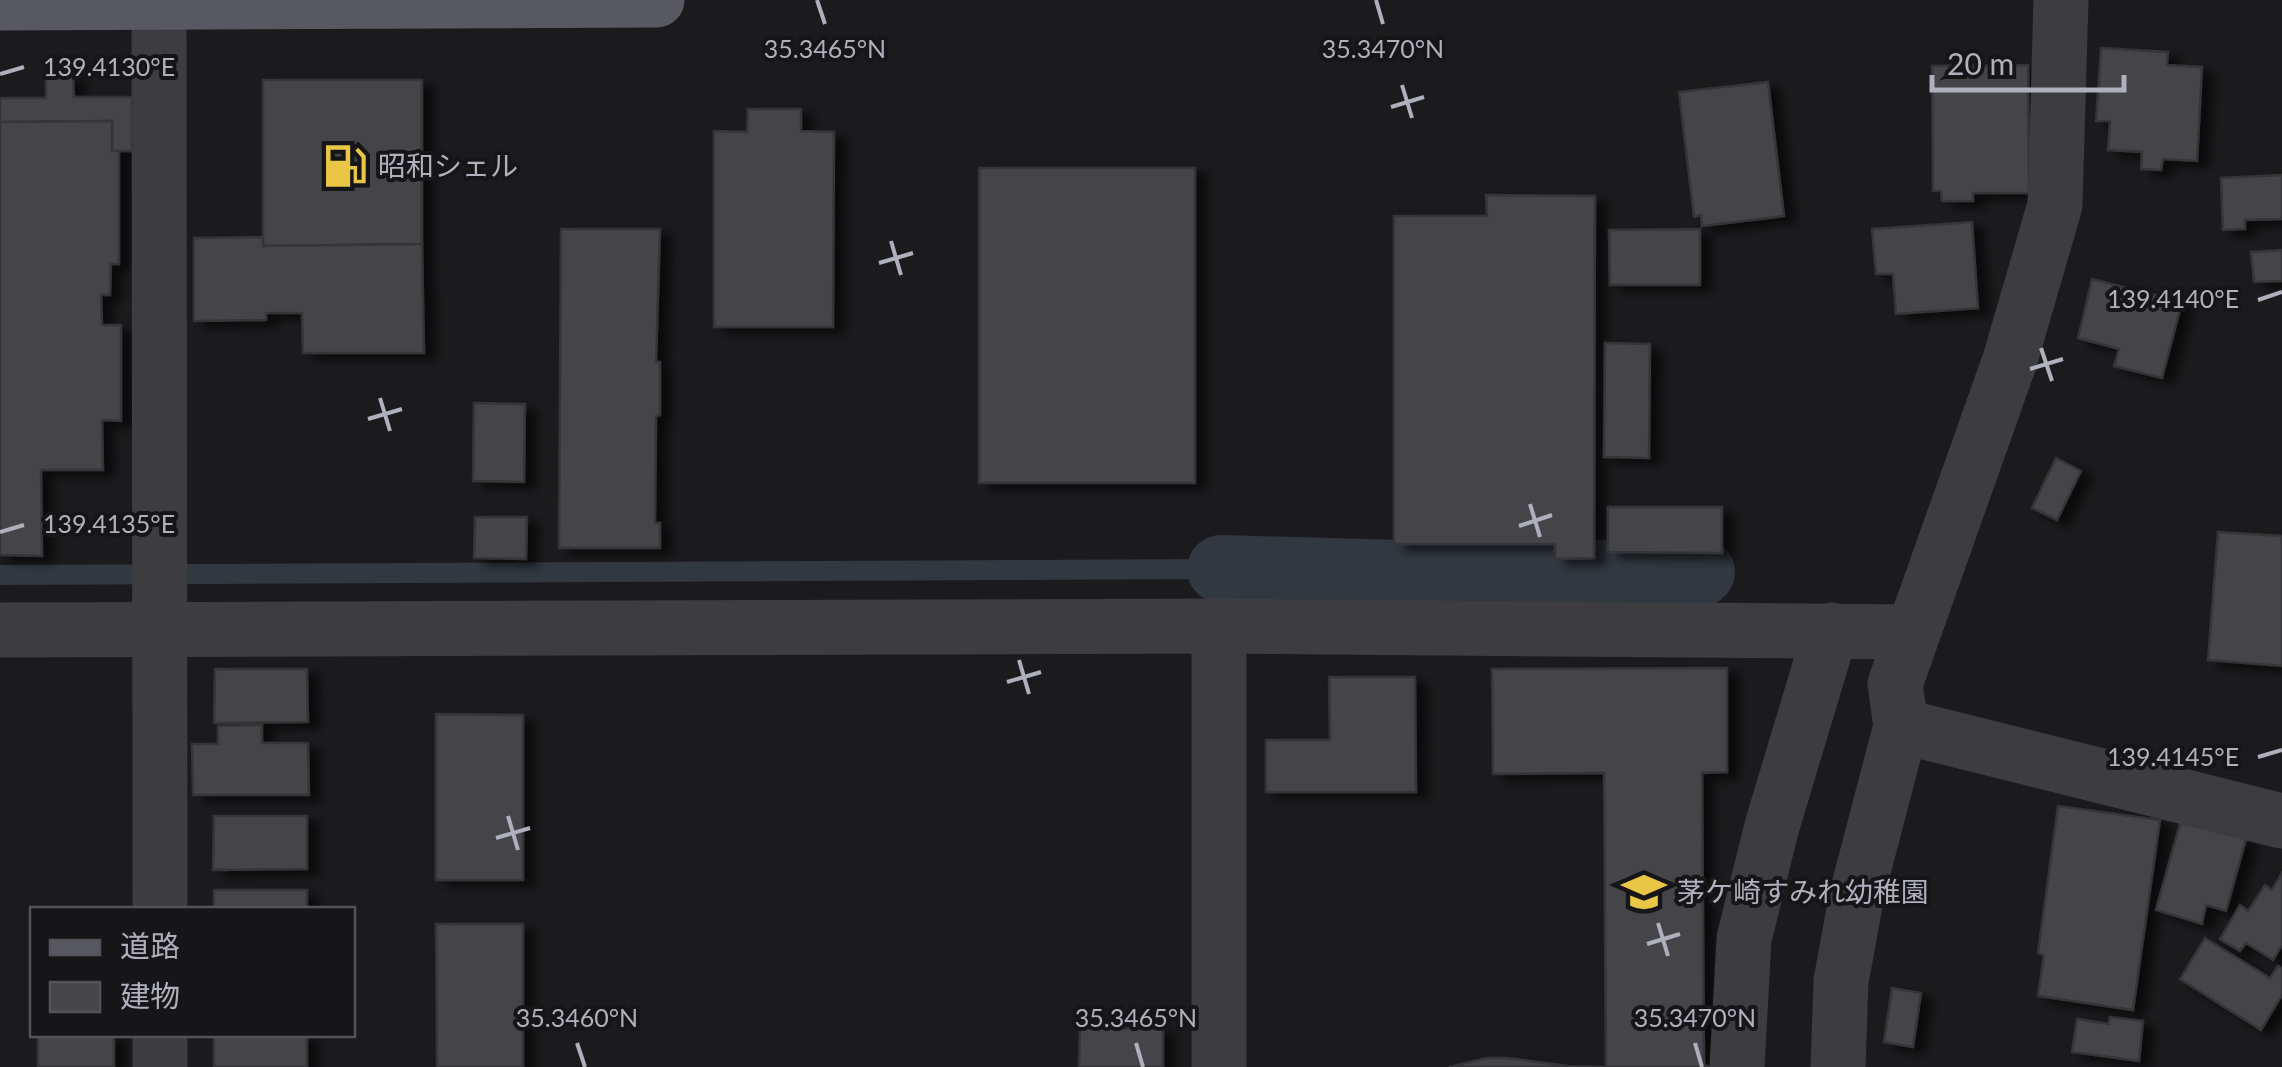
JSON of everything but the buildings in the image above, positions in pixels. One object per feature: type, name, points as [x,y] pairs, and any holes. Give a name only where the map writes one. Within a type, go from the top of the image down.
[{"type":"main road","points":[[3,2],[658,0]]},
{"type":"street","points":[[1838,1067],[1842,981],[1857,894],[1901,726],[1895,684],[2010,360],[2055,205],[2061,0]]},
{"type":"street","points":[[158,3],[160,907]]},
{"type":"street","points":[[0,630],[160,605],[1219,626],[1912,632]]},
{"type":"street","points":[[1219,626],[1219,1067]]},
{"type":"street","points":[[1737,1067],[1744,940],[1772,826],[1831,630]]},
{"type":"street","points":[[1901,726],[2282,821]]},
{"type":"street","points":[[160,1037],[160,1067]]},
{"type":"waterway","points":[[0,575],[1221,569]]},
{"type":"waterway","points":[[1221,569],[1473,576],[1701,572]]},
{"type":"place","name":"昭和シェル","points":[[345,166]]},
{"type":"place","name":"茅ケ崎すみれ幼稚園","points":[[1644,892]]}]
